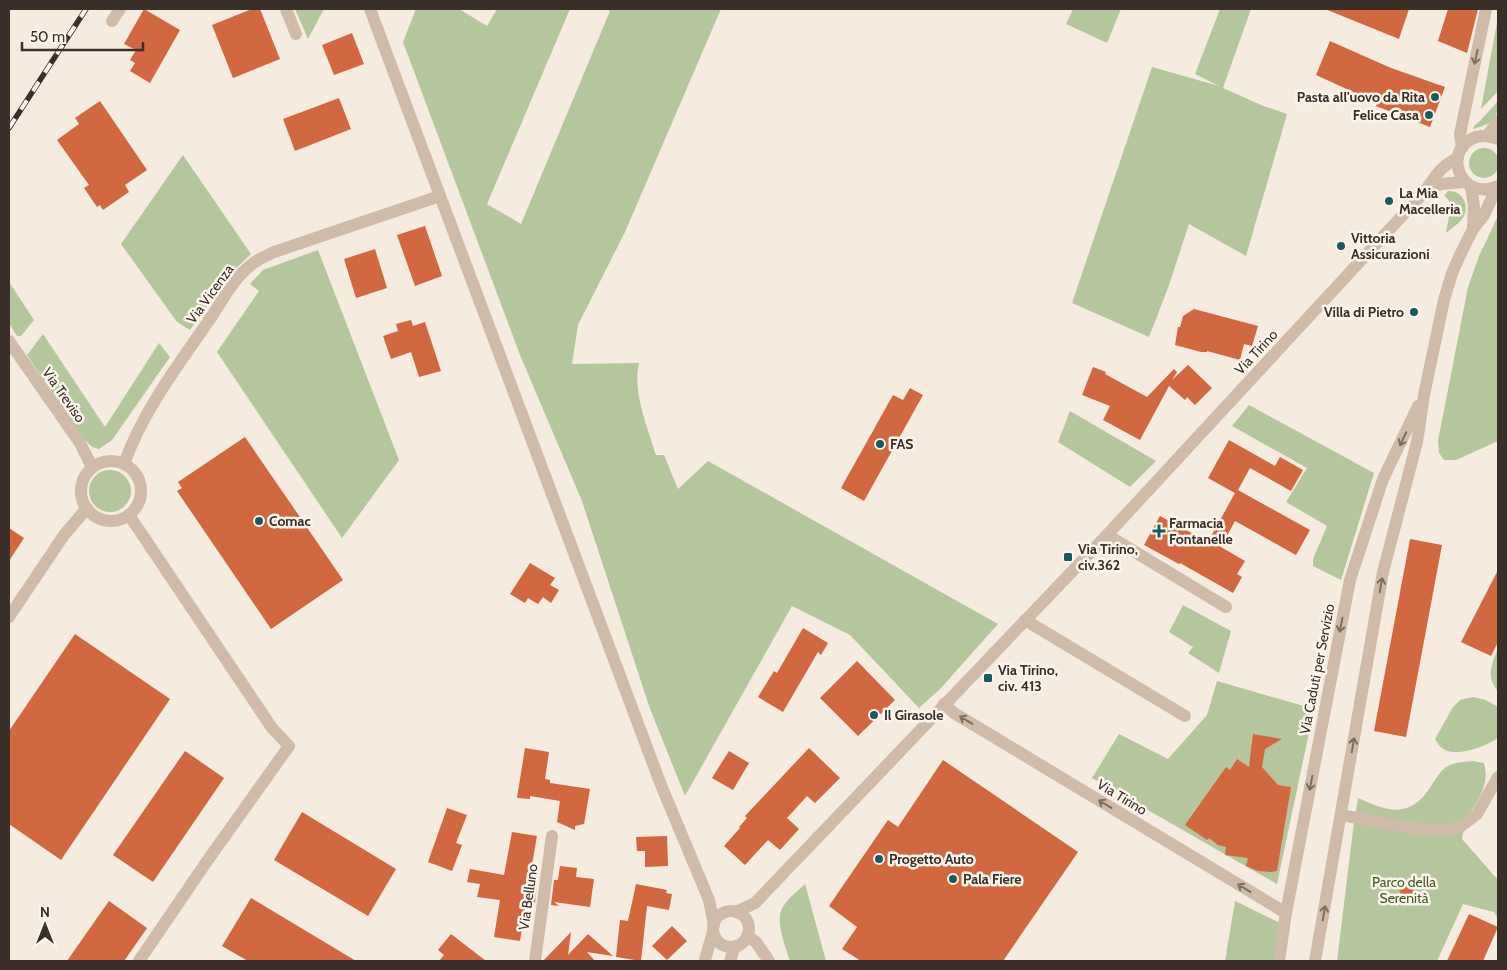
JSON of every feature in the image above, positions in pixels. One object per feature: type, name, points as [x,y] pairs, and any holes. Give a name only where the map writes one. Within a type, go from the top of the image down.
[{"type":"street","points":[[112,22],[120,9]]},
{"type":"street","points":[[286,9],[296,34]]},
{"type":"street","points":[[370,9],[658,778],[709,900],[718,942],[729,946]]},
{"type":"street","name":"Via Caduti per Servizio","points":[[1473,230],[1474,206],[1468,184],[1460,174],[1457,166],[1460,153],[1460,134],[1486,9]]},
{"type":"street","points":[[1492,138],[1498,121]]},
{"type":"street","name":"Via Tirino","points":[[747,921],[755,902],[1107,535],[1426,190],[1438,172],[1460,153],[1473,138],[1492,138]]},
{"type":"street","points":[[1426,190],[1442,184],[1468,184],[1480,190],[1498,187]]},
{"type":"street","name":"Via Caduti per Servizio","points":[[1315,961],[1383,572],[1417,442],[1424,394],[1442,309],[1452,273],[1473,230],[1484,216],[1498,187]]},
{"type":"street","name":"Via Vicenza","points":[[124,464],[138,428],[192,345],[239,277],[250,265],[274,252],[440,196]]},
{"type":"street","name":"Via Treviso","points":[[9,341],[80,443],[92,467]]},
{"type":"street","name":"Via Caduti per Servizio","points":[[1279,961],[1286,913],[1350,580],[1384,479],[1424,394]]},
{"type":"street","points":[[108,461],[124,464],[137,476],[140,484],[139,501],[129,515],[120,520],[102,520],[93,515],[87,508],[81,491],[82,482],[92,467],[100,463],[108,461]]},
{"type":"street","points":[[9,617],[64,535],[87,508]]},
{"type":"street","points":[[129,515],[272,728],[289,746],[139,961]]},
{"type":"street","points":[[1107,535],[1226,607]]},
{"type":"street","points":[[1025,620],[1186,716]]},
{"type":"street","name":"Via Tirino","points":[[944,704],[954,713],[1286,913]]},
{"type":"street","points":[[1341,815],[1417,829],[1447,830],[1460,827],[1477,814],[1498,777]]},
{"type":"street","name":"Via Belluno","points":[[535,961],[552,836]]},
{"type":"street","points":[[704,961],[729,946],[744,941],[749,931],[747,921],[740,914],[709,900]]},
{"type":"street","name":"Via Tirino","points":[[733,912],[755,902]]},
{"type":"street","points":[[704,961],[714,928],[720,916],[733,912]]},
{"type":"street","points":[[747,936],[756,942],[769,961]]},
{"type":"street","points":[[729,946],[730,961]]},
{"type":"green space","points":[[295,9],[324,9],[308,39]]},
{"type":"green space","points":[[416,9],[459,9],[487,26],[497,9],[570,9],[487,204],[521,224],[610,11],[605,9],[721,9],[625,232],[578,325],[572,364],[639,363],[637,374],[639,398],[645,422],[656,455],[664,455],[678,489],[708,461],[998,624],[941,688],[919,708],[850,635],[792,606],[685,796],[649,706],[582,501],[520,355],[403,42]]},
{"type":"green space","points":[[1073,9],[1121,9],[1107,43],[1066,24]]},
{"type":"green space","points":[[1220,9],[1251,9],[1223,88],[1287,114],[1246,256],[1189,224],[1168,288],[1149,337],[1072,303],[1152,67],[1219,86],[1195,74]]},
{"type":"green space","points":[[1498,17],[1498,91],[1481,109]]},
{"type":"green space","points":[[1498,101],[1497,113],[1493,120],[1473,129],[1474,126]]},
{"type":"green space","points":[[1484,148],[1490,149],[1498,157],[1498,169],[1490,177],[1484,178],[1478,177],[1470,169],[1469,163],[1470,157],[1478,149]]},
{"type":"green space","points":[[183,155],[251,254],[232,272],[190,330],[177,322],[121,244]]},
{"type":"green space","points":[[1448,191],[1453,191],[1460,195],[1465,203],[1466,211],[1462,219],[1446,233],[1451,207],[1448,199],[1444,196]]},
{"type":"green space","points":[[1498,216],[1498,441],[1456,460],[1444,460],[1439,453],[1438,441],[1468,287],[1479,256]]},
{"type":"green space","points":[[318,250],[399,460],[342,538],[217,352],[259,291],[250,284],[263,270]]},
{"type":"green space","points":[[9,282],[34,320],[21,336],[17,336],[9,323]]},
{"type":"green space","points":[[43,334],[105,427],[159,343],[170,357],[112,440],[99,449],[92,447],[82,437],[27,355]]},
{"type":"green space","points":[[1249,405],[1374,473],[1341,580],[1313,566],[1313,559],[1327,526],[1286,502],[1307,468],[1232,426]]},
{"type":"green space","points":[[1070,411],[1156,461],[1130,487],[1058,442]]},
{"type":"green space","points":[[114,470],[122,473],[128,479],[131,491],[128,503],[122,509],[106,512],[98,509],[92,503],[89,487],[92,479],[98,473]]},
{"type":"green space","points":[[1183,605],[1231,631],[1219,673],[1188,653],[1193,647],[1169,632]]},
{"type":"green space","points":[[1498,649],[1498,691],[1492,681],[1491,671]]},
{"type":"green space","points":[[1217,681],[1314,709],[1277,884],[1092,778],[1119,734],[1168,759],[1207,715]]},
{"type":"green space","points":[[1473,697],[1486,700],[1498,707],[1498,738],[1479,748],[1463,752],[1448,751],[1442,748],[1435,739],[1453,707],[1460,700]]},
{"type":"green space","name":"Parco della Serenità","points":[[1473,761],[1484,763],[1485,780],[1481,794],[1469,815],[1462,839],[1498,880],[1498,919],[1494,912],[1463,904],[1437,961],[1337,961],[1358,798],[1377,806],[1395,810],[1403,809],[1419,801],[1440,772],[1446,767],[1456,763]]},
{"type":"green space","points":[[805,884],[826,961],[790,961],[784,942],[780,926],[783,907]]},
{"type":"green space","points":[[1235,901],[1280,923],[1274,961],[1225,961]]},
{"type":"building","points":[[144,9],[180,30],[150,83],[130,71],[135,63],[130,60],[136,50],[124,44]]},
{"type":"building","points":[[252,9],[260,9],[280,59],[233,78],[212,25]]},
{"type":"building","points":[[1325,9],[1409,9],[1399,39]]},
{"type":"building","points":[[1448,9],[1478,9],[1467,53],[1438,41]]},
{"type":"building","points":[[352,33],[364,64],[334,75],[322,45]]},
{"type":"building","points":[[1330,41],[1391,68],[1445,87],[1430,127],[1376,106],[1377,103],[1316,75]]},
{"type":"building","points":[[339,98],[351,129],[295,151],[283,119]]},
{"type":"building","points":[[100,101],[147,170],[125,185],[129,192],[103,210],[100,205],[97,207],[84,188],[89,185],[57,140],[79,124],[75,118]]},
{"type":"building","points":[[425,226],[442,276],[415,286],[397,235]]},
{"type":"building","points":[[375,249],[387,288],[356,298],[344,259]]},
{"type":"building","points":[[1194,309],[1258,326],[1252,346],[1244,344],[1240,360],[1175,345],[1178,327],[1180,327],[1183,316]]},
{"type":"building","points":[[411,320],[413,326],[425,322],[441,371],[419,377],[411,352],[391,359],[383,336],[398,331],[396,324]]},
{"type":"building","points":[[1188,365],[1212,388],[1195,405],[1187,397],[1185,400],[1169,386],[1140,440],[1103,420],[1110,406],[1082,395],[1093,367],[1106,372],[1105,374],[1147,397],[1174,369],[1177,372],[1172,380]]},
{"type":"building","name":"FAS","points":[[910,388],[923,395],[864,501],[841,488],[893,395],[903,400]]},
{"type":"building","points":[[245,437],[343,580],[271,629],[177,491],[182,488],[178,482]]},
{"type":"building","points":[[1229,440],[1275,466],[1280,457],[1303,470],[1291,491],[1250,468],[1238,490],[1310,530],[1296,555],[1235,521],[1221,547],[1245,561],[1237,574],[1242,577],[1233,593],[1144,545],[1160,516],[1208,542],[1235,493],[1208,478]]},
{"type":"building","points":[[9,528],[24,538],[9,561]]},
{"type":"building","points":[[1410,539],[1442,545],[1406,737],[1374,731]]},
{"type":"building","points":[[530,563],[555,578],[550,585],[559,590],[551,603],[543,597],[538,604],[528,598],[525,603],[510,594]]},
{"type":"building","points":[[1498,570],[1498,642],[1491,656],[1461,642]]},
{"type":"building","points":[[803,628],[828,643],[821,655],[818,652],[783,712],[758,697],[774,671],[777,673]]},
{"type":"building","points":[[75,634],[170,699],[61,860],[9,824],[9,731]]},
{"type":"building","points":[[857,661],[895,700],[858,736],[820,698]]},
{"type":"building","points":[[1253,734],[1282,739],[1265,749],[1262,767],[1278,785],[1291,787],[1277,871],[1271,872],[1258,871],[1246,866],[1248,858],[1225,855],[1226,847],[1218,845],[1209,838],[1207,840],[1185,825],[1226,767],[1230,770],[1237,759],[1249,767]]},
{"type":"building","points":[[525,748],[549,752],[545,779],[550,780],[550,783],[590,789],[584,824],[575,826],[575,830],[557,822],[560,801],[530,796],[530,799],[517,798]]},
{"type":"building","points":[[809,748],[840,778],[815,803],[807,796],[787,818],[799,829],[780,850],[768,840],[745,865],[724,846],[747,818],[745,816]]},
{"type":"building","points":[[185,751],[224,778],[153,882],[113,855]]},
{"type":"building","points":[[729,751],[749,763],[733,790],[712,778]]},
{"type":"building","name":"Pala Fiere","points":[[943,760],[1078,852],[1003,961],[861,961],[842,949],[857,927],[829,906],[888,820],[898,827]]},
{"type":"building","points":[[447,808],[467,815],[456,843],[462,845],[452,871],[428,862]]},
{"type":"building","points":[[302,812],[396,869],[368,916],[274,860]]},
{"type":"building","points":[[512,832],[537,836],[530,876],[538,877],[535,903],[526,902],[520,941],[494,937],[500,900],[477,897],[480,884],[467,882],[470,869],[504,875]]},
{"type":"building","points":[[667,836],[668,866],[645,867],[645,851],[637,851],[636,837]]},
{"type":"building","points":[[560,866],[577,868],[576,877],[594,879],[590,907],[554,902],[559,906],[551,905],[554,880],[558,880]]},
{"type":"building","points":[[636,884],[667,890],[666,893],[672,894],[669,910],[647,906],[641,961],[616,957],[620,920],[628,921]]},
{"type":"building","points":[[1410,884],[1416,897],[1405,902],[1399,890]]},
{"type":"building","points":[[251,898],[356,961],[248,961],[222,946]]},
{"type":"building","points":[[109,901],[147,928],[124,961],[67,961]]},
{"type":"building","points":[[1469,914],[1498,927],[1483,961],[1447,961]]},
{"type":"building","points":[[672,926],[687,941],[667,960],[652,946]]},
{"type":"building","points":[[571,932],[568,955],[588,934],[613,956],[587,952],[595,961],[543,961]]},
{"type":"building","points":[[451,934],[486,961],[439,961],[444,955],[438,950]]},
{"type":"railway","points":[[9,128],[86,9]]},
{"type":"place","name":"Pasta all'uovo da Rita","points":[[1435,97]]},
{"type":"place","name":"Felice Casa","points":[[1429,115]]},
{"type":"place","name":"La Mia Macelleria","points":[[1389,201]]},
{"type":"place","name":"Vittoria Assicurazioni","points":[[1341,246]]},
{"type":"place","name":"Villa di Pietro","points":[[1414,312]]},
{"type":"place","name":"FAS","points":[[880,444]]},
{"type":"place","name":"Comac","points":[[259,521]]},
{"type":"place","name":"Farmacia Fontanelle","points":[[1159,531]]},
{"type":"place","name":"Via Tirino, civ.362","points":[[1068,557]]},
{"type":"place","name":"Via Tirino, civ. 413","points":[[988,678]]},
{"type":"place","name":"Il Girasole","points":[[874,715]]},
{"type":"place","name":"Progetto Auto","points":[[879,859]]},
{"type":"place","name":"Pala Fiere","points":[[953,879]]}]
